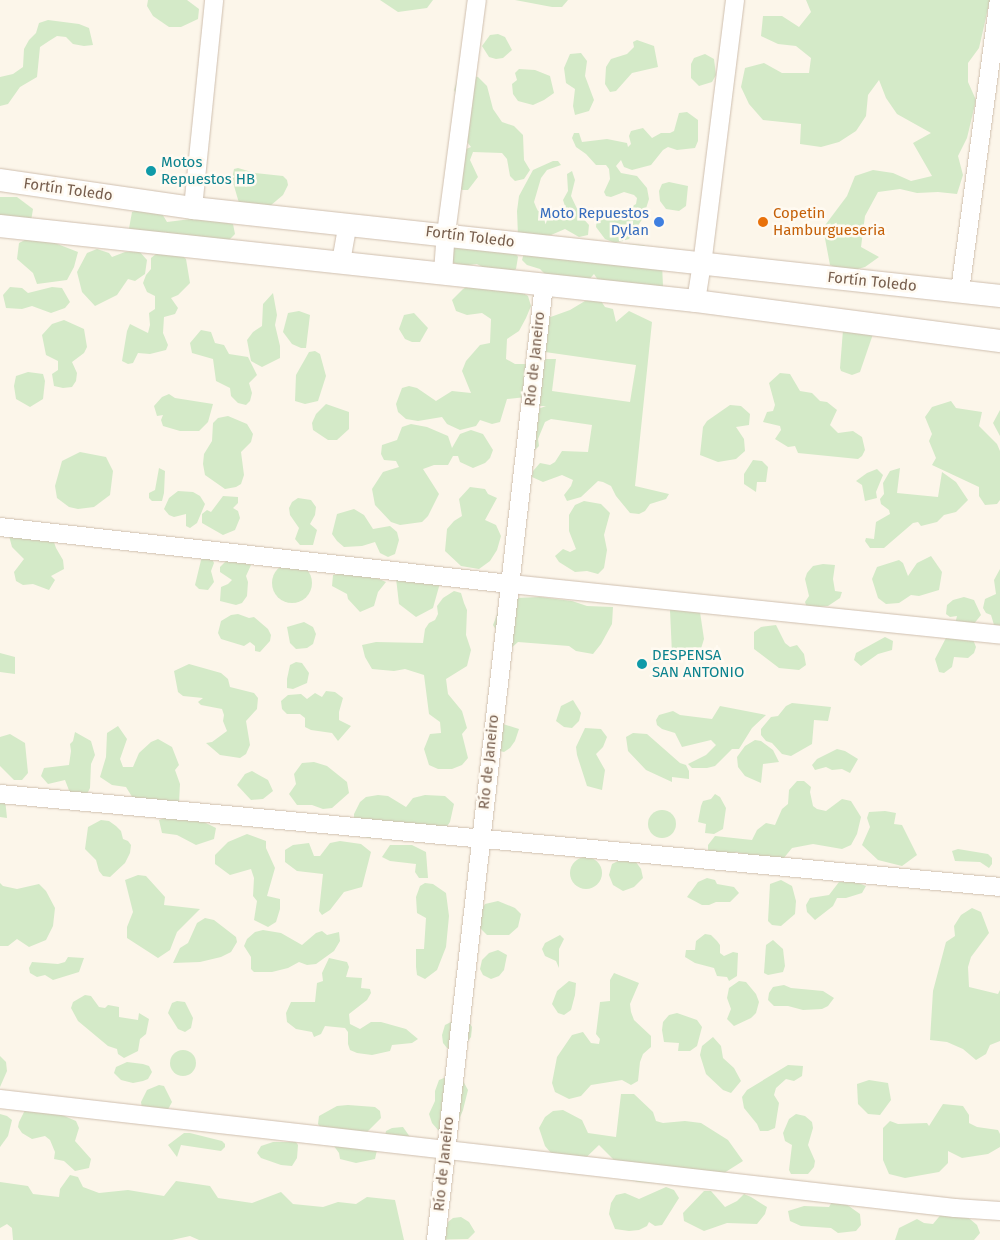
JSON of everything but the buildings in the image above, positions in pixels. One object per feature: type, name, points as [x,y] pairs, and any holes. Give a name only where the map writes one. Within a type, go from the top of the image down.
[{"type":"street","points":[[193,208],[214,0]]},
{"type":"street","points":[[443,273],[446,234],[478,0]]},
{"type":"street","points":[[696,301],[735,0]]},
{"type":"street","points":[[960,291],[999,0]]},
{"type":"street","name":"Fortín Toledo","points":[[0,180],[193,208],[446,234],[702,265],[1000,296]]},
{"type":"street","points":[[341,262],[348,224]]},
{"type":"street","points":[[0,226],[696,301],[1000,341]]},
{"type":"street","name":"Río de Janeiro","points":[[436,1240],[544,284]]},
{"type":"street","points":[[0,527],[510,584],[1000,635]]},
{"type":"street","points":[[0,794],[1000,887]]},
{"type":"street","points":[[0,1100],[955,1208],[1000,1211]]},
{"type":"green space","points":[[148,0],[187,0],[199,9],[198,19],[181,27],[169,27],[153,16],[147,6]]},
{"type":"green space","points":[[380,0],[433,0],[427,8],[398,12]]},
{"type":"green space","points":[[515,0],[568,0],[562,7],[552,7]]},
{"type":"green space","points":[[806,0],[990,0],[979,48],[968,63],[968,82],[976,100],[967,138],[958,156],[963,175],[957,194],[938,192],[917,193],[900,189],[878,192],[865,216],[861,247],[879,257],[865,267],[847,272],[830,265],[823,228],[847,196],[855,176],[873,170],[893,173],[911,181],[932,176],[913,143],[931,133],[897,114],[886,98],[879,80],[868,95],[866,116],[856,131],[839,142],[821,147],[800,144],[801,124],[763,120],[749,104],[741,87],[745,68],[764,63],[782,73],[809,73],[811,58],[796,46],[778,44],[761,36],[763,16],[782,16],[799,27],[811,12]]},
{"type":"green space","points":[[48,20],[79,24],[89,28],[93,45],[73,44],[66,37],[57,36],[49,41],[40,47],[37,77],[20,87],[8,104],[0,106],[0,77],[13,74],[23,67],[24,49],[36,33],[39,23]]},
{"type":"green space","points":[[498,34],[505,37],[512,50],[503,58],[496,59],[489,57],[482,46],[490,35]]},
{"type":"green space","points":[[637,40],[654,46],[658,67],[632,73],[616,91],[610,92],[605,84],[606,67],[611,59],[627,54],[634,47],[633,42]]},
{"type":"green space","points":[[581,53],[587,61],[585,76],[594,100],[589,111],[575,115],[573,106],[575,89],[566,83],[564,68],[570,54]]},
{"type":"green space","points":[[705,54],[714,59],[716,75],[712,82],[699,86],[691,78],[691,64],[694,58]]},
{"type":"green space","points":[[519,69],[535,70],[550,76],[554,93],[533,105],[518,101],[513,94],[512,84],[517,80],[515,73]]},
{"type":"green space","points":[[463,77],[478,77],[487,86],[493,109],[502,122],[514,126],[523,135],[524,160],[530,170],[524,179],[515,181],[510,176],[507,159],[502,153],[473,152],[470,160],[478,177],[468,190],[462,190],[446,170],[447,161],[456,153],[471,147],[464,138],[463,109],[454,90],[457,81]]},
{"type":"green space","points":[[687,112],[698,120],[698,141],[695,148],[677,150],[668,147],[663,150],[651,165],[632,170],[624,167],[621,160],[616,166],[621,173],[637,176],[647,188],[649,199],[643,218],[629,239],[615,243],[605,239],[596,227],[597,217],[600,214],[631,207],[636,204],[637,198],[624,192],[611,197],[606,196],[604,192],[610,179],[609,169],[606,165],[596,165],[576,147],[572,138],[574,133],[579,133],[582,142],[607,139],[627,143],[628,147],[631,144],[629,136],[631,131],[643,128],[652,138],[661,133],[670,133],[674,131],[679,113]]},
{"type":"green space","points":[[553,161],[558,161],[561,165],[547,170],[541,178],[534,202],[536,207],[538,211],[549,213],[558,219],[567,220],[572,217],[566,209],[563,200],[568,191],[567,174],[572,171],[575,180],[571,196],[580,215],[589,225],[588,235],[579,237],[565,229],[551,235],[532,238],[518,236],[517,211],[519,196],[533,170]]},
{"type":"green space","points":[[238,168],[255,173],[283,176],[287,180],[288,185],[283,195],[270,206],[239,203],[232,179],[234,169]]},
{"type":"green space","points":[[669,182],[688,186],[686,206],[679,211],[666,209],[660,201],[659,191],[662,184]]},
{"type":"green space","points":[[0,197],[17,197],[33,209],[31,221],[0,224]]},
{"type":"green space","points":[[148,206],[161,212],[167,222],[199,218],[233,224],[235,234],[228,241],[174,237],[165,232],[164,245],[128,234],[132,212]]},
{"type":"green space","points":[[29,238],[42,238],[78,252],[74,267],[67,280],[37,284],[33,273],[17,259],[19,243]]},
{"type":"green space","points":[[451,240],[511,245],[518,257],[516,269],[509,273],[491,272],[477,264],[461,266],[452,262]]},
{"type":"green space","points":[[625,244],[643,245],[651,248],[662,264],[663,286],[660,293],[600,283],[594,274],[585,284],[545,274],[540,269],[527,265],[522,260],[524,253],[610,250]]},
{"type":"green space","points":[[97,249],[109,253],[112,257],[125,252],[139,251],[147,260],[145,274],[135,281],[128,279],[117,295],[95,306],[82,292],[77,272],[87,253]]},
{"type":"green space","points":[[161,250],[176,250],[186,259],[190,283],[178,295],[171,298],[178,308],[175,314],[164,317],[163,333],[168,345],[166,350],[150,354],[138,353],[133,363],[128,364],[122,361],[130,324],[148,333],[150,325],[149,313],[155,309],[155,296],[147,292],[143,283],[151,269],[151,258]]},
{"type":"green space","points":[[475,282],[515,288],[528,296],[531,306],[519,331],[507,339],[506,359],[515,364],[530,364],[526,397],[507,399],[500,422],[492,424],[480,420],[476,426],[460,430],[447,424],[442,417],[418,421],[406,419],[398,412],[396,404],[402,388],[409,386],[417,388],[436,401],[452,391],[471,393],[462,371],[466,361],[480,345],[490,343],[491,319],[482,313],[467,315],[456,311],[452,300],[463,289]]},
{"type":"green space","points":[[10,287],[22,288],[28,293],[52,287],[62,288],[70,302],[65,308],[51,313],[32,306],[22,309],[6,308],[3,295]]},
{"type":"green space","points":[[273,293],[277,315],[275,325],[280,346],[280,358],[262,367],[251,361],[247,340],[253,332],[262,326],[263,304]]},
{"type":"green space","points":[[599,298],[605,307],[613,309],[616,322],[629,311],[652,322],[635,486],[669,494],[666,499],[650,504],[645,511],[639,514],[630,513],[616,496],[611,486],[603,482],[598,481],[581,497],[567,501],[564,495],[573,480],[562,475],[543,482],[532,477],[533,471],[540,463],[550,465],[555,462],[562,451],[588,452],[592,425],[551,419],[545,422],[538,439],[539,446],[535,450],[525,451],[538,409],[546,406],[535,406],[542,359],[556,359],[552,391],[630,402],[636,365],[545,352],[545,319],[570,310],[585,301]]},
{"type":"green space","points":[[299,311],[310,315],[306,348],[292,344],[283,332],[288,313]]},
{"type":"green space","points":[[414,313],[428,328],[420,342],[412,342],[405,339],[399,329],[404,315]]},
{"type":"green space","points":[[64,320],[84,329],[87,347],[84,353],[72,362],[77,373],[76,381],[72,387],[63,388],[54,386],[52,374],[58,370],[58,361],[46,355],[42,335],[52,324]]},
{"type":"green space","points":[[201,330],[211,332],[215,343],[224,345],[229,354],[248,357],[257,375],[249,383],[252,393],[250,401],[246,405],[238,403],[231,396],[230,388],[216,381],[213,359],[192,353],[190,343]]},
{"type":"green space","points":[[843,330],[873,334],[860,372],[852,375],[841,371],[840,368]]},
{"type":"green space","points":[[315,351],[320,354],[326,376],[318,401],[305,404],[295,401],[296,375],[309,352]]},
{"type":"green space","points":[[28,372],[43,374],[45,381],[43,399],[30,407],[16,399],[14,386],[16,376]]},
{"type":"green space","points":[[780,373],[790,374],[800,391],[812,393],[820,401],[827,402],[837,410],[830,425],[838,433],[853,431],[862,437],[865,450],[862,456],[858,459],[798,453],[795,446],[788,447],[775,439],[781,430],[780,426],[763,422],[767,412],[773,411],[775,405],[769,383]]},
{"type":"green space","points":[[169,394],[175,398],[213,404],[208,422],[199,431],[180,431],[163,426],[161,420],[163,415],[157,416],[154,406],[162,397]]},
{"type":"green space","points":[[951,401],[956,408],[982,412],[979,426],[997,444],[1000,451],[1000,500],[997,504],[985,505],[979,496],[979,487],[932,465],[936,458],[929,441],[932,434],[925,417],[932,407]]},
{"type":"green space","points":[[326,404],[349,412],[349,429],[337,440],[328,440],[313,430],[312,423],[316,414]]},
{"type":"green space","points":[[730,405],[741,406],[750,414],[749,425],[736,427],[744,439],[745,451],[736,459],[718,462],[700,455],[703,427],[707,421]]},
{"type":"green space","points":[[1000,410],[1000,436],[993,423]]},
{"type":"green space","points":[[228,416],[247,424],[253,434],[251,442],[241,452],[244,475],[241,484],[225,489],[205,475],[203,464],[204,454],[212,441],[213,423],[218,418]]},
{"type":"green space","points":[[411,424],[427,427],[448,436],[452,448],[460,434],[471,430],[483,434],[493,450],[490,458],[485,463],[473,468],[460,462],[458,456],[453,456],[448,465],[434,465],[423,469],[439,494],[428,516],[422,522],[400,525],[391,522],[375,505],[372,489],[383,472],[399,467],[396,461],[384,460],[381,454],[382,445],[397,440],[402,427]]},
{"type":"green space","points":[[80,452],[106,457],[113,471],[110,495],[94,507],[78,509],[69,507],[57,498],[55,486],[62,461]]},
{"type":"green space","points":[[753,460],[762,461],[768,467],[766,482],[757,482],[756,492],[744,484],[744,474]]},
{"type":"green space","points":[[159,468],[165,471],[164,493],[162,501],[152,501],[149,498],[149,493],[155,490]]},
{"type":"green space","points":[[900,468],[897,493],[938,497],[942,472],[956,482],[968,500],[956,512],[944,515],[937,522],[921,526],[918,522],[913,523],[884,548],[870,548],[865,541],[866,538],[874,539],[876,522],[890,514],[889,510],[881,504],[880,499],[884,494],[883,483],[890,471]]},
{"type":"green space","points":[[877,469],[883,475],[876,492],[877,498],[865,501],[862,485],[856,481]]},
{"type":"green space","points":[[470,487],[485,489],[488,494],[497,498],[485,520],[496,525],[501,536],[497,550],[490,561],[479,569],[461,566],[445,551],[447,529],[462,516],[459,499]]},
{"type":"green space","points":[[178,491],[193,492],[200,496],[205,504],[197,523],[190,528],[186,526],[186,514],[174,517],[169,515],[164,509],[169,498]]},
{"type":"green space","points":[[223,496],[238,497],[238,503],[233,508],[238,511],[240,518],[235,530],[223,535],[202,523],[202,514],[207,510],[211,512]]},
{"type":"green space","points":[[298,498],[311,500],[316,507],[315,515],[310,524],[317,530],[313,545],[300,545],[295,539],[299,528],[290,515],[289,508],[292,502]]},
{"type":"green space","points":[[584,501],[601,504],[610,513],[604,535],[607,550],[604,568],[598,574],[587,571],[575,572],[559,562],[555,556],[563,549],[570,552],[576,549],[569,531],[569,515],[575,505]]},
{"type":"green space","points":[[354,509],[364,515],[373,529],[390,526],[397,532],[399,540],[395,554],[388,557],[380,553],[375,542],[362,546],[344,547],[337,541],[332,534],[337,514]]},
{"type":"green space","points":[[9,536],[53,539],[63,560],[64,569],[51,576],[55,580],[49,590],[33,584],[23,585],[16,581],[14,572],[24,559],[12,547]]},
{"type":"green space","points":[[202,556],[212,559],[214,563],[211,571],[214,582],[208,590],[199,589],[195,585]]},
{"type":"green space","points":[[931,556],[942,572],[939,590],[919,596],[911,595],[899,603],[886,604],[878,598],[872,579],[877,567],[899,560],[903,563],[908,576],[917,563]]},
{"type":"green space","points":[[243,557],[251,565],[246,576],[248,582],[247,596],[242,603],[236,605],[220,601],[221,587],[232,580],[220,572],[220,567],[229,558]]},
{"type":"green space","points":[[292,563],[306,569],[312,583],[306,597],[292,603],[278,597],[272,583],[278,569]]},
{"type":"green space","points":[[823,564],[835,565],[833,579],[835,591],[842,592],[840,598],[828,606],[807,608],[805,602],[809,596],[805,579],[807,573],[813,566]]},
{"type":"green space","points":[[1000,569],[1000,626],[994,625],[991,615],[986,613],[983,608],[985,599],[996,594],[994,580]]},
{"type":"green space","points":[[342,573],[367,574],[386,582],[378,592],[374,606],[360,612],[348,599],[347,594],[332,586],[333,575]]},
{"type":"green space","points":[[396,578],[440,583],[433,608],[416,617],[399,604]]},
{"type":"green space","points":[[454,591],[461,593],[467,610],[466,635],[471,650],[467,666],[446,679],[448,694],[462,711],[467,728],[462,734],[468,758],[462,765],[452,769],[438,769],[429,765],[424,749],[430,734],[441,733],[440,722],[429,714],[424,675],[405,669],[394,671],[372,669],[365,657],[362,645],[376,642],[423,643],[425,629],[429,623],[435,620],[438,614],[437,606],[443,598]]},
{"type":"green space","points":[[540,597],[572,601],[587,606],[613,607],[612,624],[593,654],[576,651],[569,646],[518,642],[509,650],[493,625],[500,607],[515,598]]},
{"type":"green space","points":[[964,597],[974,600],[981,615],[973,625],[955,624],[957,616],[950,617],[946,614],[947,605],[953,600]]},
{"type":"green space","points":[[674,604],[700,612],[704,639],[699,655],[675,658],[672,654],[670,610]]},
{"type":"green space","points":[[238,614],[249,618],[254,617],[268,629],[271,635],[270,641],[260,652],[255,651],[255,646],[250,642],[244,646],[221,639],[218,633],[221,621],[231,615]]},
{"type":"green space","points":[[304,622],[313,627],[316,634],[313,644],[307,648],[296,649],[290,643],[287,627]]},
{"type":"green space","points":[[776,625],[785,643],[790,647],[797,645],[804,654],[806,665],[799,670],[779,668],[754,649],[754,632],[761,627]]},
{"type":"green space","points":[[947,636],[972,637],[976,647],[974,653],[968,658],[954,657],[952,667],[944,673],[939,672],[935,659]]},
{"type":"green space","points":[[885,637],[893,641],[892,650],[878,654],[861,666],[854,660],[856,653]]},
{"type":"green space","points":[[0,653],[15,657],[15,674],[0,672]]},
{"type":"green space","points":[[296,662],[302,663],[309,673],[307,683],[293,689],[287,688],[290,665]]},
{"type":"green space","points":[[189,664],[221,673],[228,679],[230,687],[254,693],[258,698],[257,709],[246,721],[250,745],[246,754],[240,758],[220,755],[206,743],[212,742],[227,731],[223,721],[222,709],[201,705],[198,702],[203,698],[183,696],[178,692],[174,671]]},
{"type":"green space","points":[[326,691],[335,692],[343,698],[339,720],[351,726],[338,741],[332,733],[311,730],[305,727],[305,718],[300,714],[287,714],[282,709],[281,701],[288,695],[301,694],[307,699],[315,693],[322,697]]},
{"type":"green space","points":[[573,700],[581,713],[579,721],[572,728],[564,727],[556,721],[561,706]]},
{"type":"green space","points":[[792,703],[831,707],[828,721],[814,720],[812,744],[791,756],[782,754],[772,743],[766,741],[761,735],[761,729],[771,717],[778,716],[786,706]]},
{"type":"green space","points":[[720,706],[766,715],[752,728],[739,749],[732,749],[715,766],[692,768],[688,764],[706,755],[716,745],[711,740],[682,747],[675,733],[662,729],[657,725],[656,720],[659,715],[673,711],[680,715],[712,719]]},
{"type":"green space","points":[[500,723],[519,729],[515,741],[504,752],[491,749]]},
{"type":"green space","points":[[118,726],[127,739],[120,759],[123,767],[133,767],[139,753],[151,742],[158,739],[172,747],[179,765],[175,770],[180,784],[179,803],[134,800],[126,787],[112,785],[100,777],[106,757],[107,733]]},
{"type":"green space","points":[[585,728],[601,729],[607,737],[603,747],[596,754],[605,770],[602,790],[587,786],[577,755],[576,747]]},
{"type":"green space","points":[[75,732],[91,741],[95,755],[91,764],[90,788],[87,794],[70,793],[65,780],[48,784],[41,776],[44,768],[69,765],[70,744],[73,741]]},
{"type":"green space","points":[[633,733],[647,734],[680,763],[686,765],[689,771],[689,779],[672,777],[672,782],[646,770],[628,751],[626,737]]},
{"type":"green space","points":[[10,734],[25,743],[28,773],[22,780],[14,780],[0,766],[0,737]]},
{"type":"green space","points":[[755,740],[761,741],[773,750],[779,762],[763,764],[761,783],[745,776],[738,767],[737,757],[745,746]]},
{"type":"green space","points":[[837,749],[845,751],[858,759],[850,773],[842,769],[832,770],[826,767],[815,770],[812,765],[817,759]]},
{"type":"green space","points":[[314,762],[327,766],[347,782],[349,793],[332,808],[323,809],[312,805],[297,805],[289,794],[296,784],[294,774],[302,763]]},
{"type":"green space","points":[[252,771],[268,780],[273,791],[263,799],[251,800],[237,785],[245,774]]},
{"type":"green space","points":[[797,781],[804,781],[811,787],[810,792],[813,806],[817,809],[826,811],[842,799],[851,801],[861,817],[857,834],[851,845],[842,849],[813,844],[792,848],[779,864],[736,852],[732,855],[717,855],[708,850],[708,845],[715,836],[752,840],[757,830],[766,823],[775,825],[782,809],[788,804],[789,790]]},
{"type":"green space","points":[[715,794],[720,797],[726,808],[723,829],[714,834],[705,833],[706,824],[698,822],[701,806],[703,801],[711,799]]},
{"type":"green space","points":[[425,795],[445,796],[454,804],[450,822],[437,841],[395,837],[368,838],[354,833],[354,814],[360,802],[366,797],[388,796],[406,807],[413,798]]},
{"type":"green space","points":[[0,796],[5,799],[7,818],[0,817]]},
{"type":"green space","points":[[662,810],[672,814],[676,824],[672,834],[662,838],[652,834],[648,824],[652,814]]},
{"type":"green space","points":[[885,811],[896,813],[894,824],[902,825],[917,855],[902,866],[878,860],[862,845],[870,827],[867,818],[869,812]]},
{"type":"green space","points":[[170,816],[202,821],[216,828],[214,839],[196,845],[177,835],[162,833],[159,820]]},
{"type":"green space","points":[[101,820],[109,821],[116,826],[121,831],[123,839],[131,845],[130,853],[125,863],[110,877],[103,876],[99,871],[96,860],[85,849],[88,827]]},
{"type":"green space","points":[[247,834],[266,841],[266,848],[275,868],[267,896],[280,899],[280,909],[276,922],[268,927],[254,920],[257,901],[253,896],[254,878],[251,869],[230,875],[215,864],[215,855],[228,842]]},
{"type":"green space","points":[[340,841],[361,844],[371,852],[362,887],[344,892],[330,910],[322,915],[319,911],[323,874],[297,871],[285,862],[285,850],[293,845],[309,843],[314,856],[320,856],[330,843]]},
{"type":"green space","points":[[390,845],[412,845],[426,852],[428,878],[419,878],[415,872],[416,864],[390,861],[382,857]]},
{"type":"green space","points":[[958,849],[988,854],[992,858],[992,864],[989,868],[980,862],[955,861],[952,851]]},
{"type":"green space","points":[[586,857],[598,861],[602,873],[598,885],[586,889],[574,885],[570,873],[574,861]]},
{"type":"green space","points":[[622,859],[636,862],[641,869],[643,878],[634,887],[623,891],[613,885],[609,875],[612,864]]},
{"type":"green space","points":[[138,875],[146,876],[165,897],[164,905],[200,909],[177,932],[170,950],[158,958],[127,938],[127,927],[133,912],[125,880]]},
{"type":"green space","points":[[707,878],[715,880],[717,884],[734,887],[739,893],[730,902],[716,902],[709,905],[702,905],[687,897],[698,882]]},
{"type":"green space","points":[[781,880],[792,886],[796,901],[795,914],[781,926],[772,925],[768,921],[770,884]]},
{"type":"green space","points":[[839,882],[856,882],[866,886],[862,893],[846,898],[837,898],[833,906],[815,920],[807,912],[806,905],[810,898],[829,895]]},
{"type":"green space","points":[[0,883],[3,886],[17,889],[39,884],[46,891],[55,908],[53,926],[46,940],[29,947],[17,939],[8,946],[0,946]]},
{"type":"green space","points":[[425,883],[433,884],[446,893],[449,916],[446,947],[437,970],[425,979],[417,975],[416,949],[424,949],[426,918],[417,913],[416,897],[420,886]]},
{"type":"green space","points":[[498,901],[515,908],[521,914],[518,927],[509,935],[487,935],[479,927],[477,917],[485,904]]},
{"type":"green space","points":[[972,908],[981,912],[989,933],[971,957],[968,967],[969,987],[998,994],[1000,990],[1000,1041],[990,1045],[986,1054],[976,1060],[963,1049],[947,1042],[930,1040],[933,991],[946,942],[955,936],[954,926],[961,915]]},
{"type":"green space","points":[[205,918],[214,920],[236,937],[237,942],[231,952],[221,957],[200,962],[173,963],[180,948],[188,943],[197,923]]},
{"type":"green space","points":[[263,930],[281,933],[302,945],[316,933],[322,931],[327,935],[339,932],[340,941],[334,951],[316,964],[307,965],[299,962],[288,968],[272,972],[254,972],[251,969],[251,957],[244,946],[247,939],[255,932]]},
{"type":"green space","points":[[705,934],[711,935],[717,941],[720,945],[720,953],[724,956],[733,952],[738,953],[737,976],[729,981],[727,977],[717,976],[714,968],[695,963],[685,957],[686,950],[695,950],[696,941]]},
{"type":"green space","points":[[560,935],[564,939],[559,949],[559,968],[556,961],[545,956],[542,949],[545,943]]},
{"type":"green space","points":[[773,940],[783,949],[785,966],[783,972],[768,975],[764,973],[766,945]]},
{"type":"green space","points":[[498,950],[507,955],[504,970],[499,976],[491,979],[483,975],[480,969],[482,960],[489,953]]},
{"type":"green space","points":[[68,957],[84,958],[79,972],[53,980],[45,975],[37,977],[30,973],[29,968],[32,962],[58,964],[65,962]]},
{"type":"green space","points":[[329,958],[347,962],[349,967],[346,977],[362,978],[361,988],[370,989],[371,993],[367,1000],[349,1014],[350,1024],[360,1029],[371,1022],[381,1022],[406,1029],[418,1039],[412,1043],[392,1045],[390,1051],[372,1055],[350,1050],[348,1032],[345,1028],[325,1026],[321,1034],[314,1037],[312,1032],[296,1029],[287,1022],[286,1013],[291,1002],[315,1002],[317,983],[323,981],[322,973]]},
{"type":"green space","points":[[614,973],[639,983],[630,1004],[631,1012],[634,1020],[651,1036],[651,1047],[643,1054],[638,1081],[631,1085],[622,1080],[591,1085],[581,1096],[569,1099],[555,1092],[552,1083],[557,1057],[572,1035],[583,1032],[591,1043],[599,1044],[600,1039],[596,1034],[600,1002],[610,1001],[610,980]]},
{"type":"green space","points":[[569,981],[576,983],[575,995],[571,1010],[564,1015],[558,1013],[552,1004],[557,991]]},
{"type":"green space","points":[[739,981],[746,982],[756,994],[759,1002],[756,1013],[751,1018],[734,1026],[727,1019],[731,1009],[727,998],[729,988]]},
{"type":"green space","points":[[784,985],[791,988],[823,991],[834,998],[828,1006],[822,1009],[803,1010],[788,1006],[774,1006],[768,1000],[769,993],[773,987]]},
{"type":"green space","points":[[85,995],[91,996],[99,1007],[105,1008],[108,1005],[119,1007],[119,1017],[138,1020],[139,1013],[149,1019],[146,1034],[140,1039],[138,1051],[124,1058],[118,1054],[117,1049],[108,1046],[78,1021],[71,1008],[73,1002]]},
{"type":"green space","points":[[177,1001],[185,1002],[193,1018],[191,1028],[185,1032],[178,1029],[168,1013],[172,1003]]},
{"type":"green space","points":[[677,1013],[697,1020],[702,1027],[697,1046],[690,1051],[678,1051],[679,1043],[664,1042],[663,1022],[669,1015]]},
{"type":"green space","points":[[468,1020],[472,1027],[471,1037],[462,1049],[447,1048],[443,1043],[442,1035],[445,1025],[451,1022]]},
{"type":"green space","points":[[713,1037],[721,1046],[723,1058],[734,1068],[741,1081],[731,1093],[723,1090],[706,1074],[700,1055],[702,1046]]},
{"type":"green space","points":[[183,1050],[192,1054],[196,1063],[192,1072],[183,1076],[174,1072],[170,1063],[174,1054]]},
{"type":"green space","points":[[0,1056],[6,1062],[7,1071],[0,1087]]},
{"type":"green space","points":[[127,1062],[149,1066],[152,1072],[148,1079],[133,1083],[121,1080],[114,1073],[116,1067]]},
{"type":"green space","points":[[788,1065],[803,1066],[802,1076],[794,1081],[786,1079],[776,1088],[774,1095],[779,1103],[775,1128],[768,1131],[760,1131],[757,1124],[744,1108],[742,1097],[747,1090]]},
{"type":"green space","points":[[454,1074],[463,1081],[468,1090],[463,1110],[454,1132],[438,1130],[432,1123],[429,1114],[435,1101],[435,1091],[439,1080]]},
{"type":"green space","points":[[869,1080],[888,1083],[891,1100],[880,1115],[868,1114],[858,1104],[857,1084]]},
{"type":"green space","points":[[159,1085],[164,1086],[172,1102],[165,1115],[142,1109],[141,1102],[147,1090]]},
{"type":"green space","points":[[621,1094],[634,1094],[653,1112],[656,1121],[663,1123],[685,1121],[701,1123],[728,1140],[743,1161],[724,1173],[677,1184],[638,1182],[627,1179],[615,1161],[599,1145],[569,1174],[545,1146],[539,1128],[545,1117],[553,1111],[563,1110],[582,1120],[588,1133],[616,1137]]},
{"type":"green space","points":[[943,1104],[963,1106],[969,1115],[969,1123],[977,1127],[998,1130],[1000,1134],[1000,1147],[988,1154],[962,1158],[948,1151],[948,1163],[939,1172],[905,1178],[889,1174],[883,1160],[883,1128],[890,1121],[898,1124],[927,1123],[929,1126]]},
{"type":"green space","points":[[337,1106],[375,1107],[380,1111],[381,1118],[366,1133],[377,1150],[375,1159],[356,1163],[340,1159],[339,1153],[318,1124],[319,1116]]},
{"type":"green space","points":[[26,1108],[62,1115],[76,1121],[79,1128],[75,1141],[91,1159],[89,1168],[75,1171],[64,1161],[54,1159],[55,1152],[50,1140],[45,1136],[32,1139],[22,1133],[18,1127]]},
{"type":"green space","points":[[0,1114],[12,1120],[8,1136],[0,1147]]},
{"type":"green space","points":[[796,1114],[805,1116],[812,1122],[813,1128],[808,1145],[815,1161],[814,1167],[808,1174],[791,1174],[789,1170],[792,1145],[785,1141],[783,1133],[789,1119]]},
{"type":"green space","points":[[403,1127],[410,1137],[412,1145],[385,1136],[386,1131],[392,1128]]},
{"type":"green space","points":[[184,1133],[222,1141],[225,1147],[221,1151],[181,1145],[177,1157],[168,1145]]},
{"type":"green space","points":[[273,1142],[296,1142],[298,1145],[297,1158],[292,1166],[281,1165],[261,1158],[257,1153],[261,1146]]},
{"type":"green space","points":[[70,1175],[78,1177],[83,1187],[99,1193],[128,1190],[164,1196],[176,1181],[210,1186],[218,1198],[252,1203],[281,1192],[293,1204],[323,1207],[338,1202],[356,1204],[367,1197],[395,1200],[404,1240],[199,1240],[190,1236],[172,1240],[13,1240],[12,1228],[7,1224],[0,1228],[0,1182],[28,1186],[33,1194],[59,1197],[60,1189]]},
{"type":"green space","points":[[666,1187],[674,1190],[679,1198],[662,1225],[655,1226],[649,1222],[647,1226],[639,1230],[615,1229],[609,1214],[611,1203],[616,1195],[625,1193],[639,1199]]},
{"type":"green space","points":[[704,1191],[711,1191],[725,1207],[737,1201],[744,1194],[767,1207],[765,1214],[757,1224],[727,1223],[704,1231],[684,1221],[683,1213]]},
{"type":"green space","points":[[833,1200],[846,1204],[860,1214],[861,1225],[856,1231],[838,1233],[831,1228],[801,1226],[790,1221],[788,1211],[804,1206],[829,1207]]},
{"type":"green space","points":[[943,1212],[964,1214],[977,1225],[980,1233],[974,1240],[895,1240],[899,1228],[917,1219],[924,1223],[933,1224]]},
{"type":"green space","points":[[461,1217],[469,1222],[475,1232],[468,1239],[426,1240],[431,1236],[444,1235],[448,1222],[453,1218]]},
{"type":"place","name":"Motos Repuestos HB","points":[[151,171]]},
{"type":"place","name":"Moto Repuestos Dylan","points":[[659,222]]},
{"type":"place","name":"Copetin Hamburgueseria","points":[[763,222]]},
{"type":"place","name":"DESPENSA SAN ANTONIO","points":[[642,664]]}]
